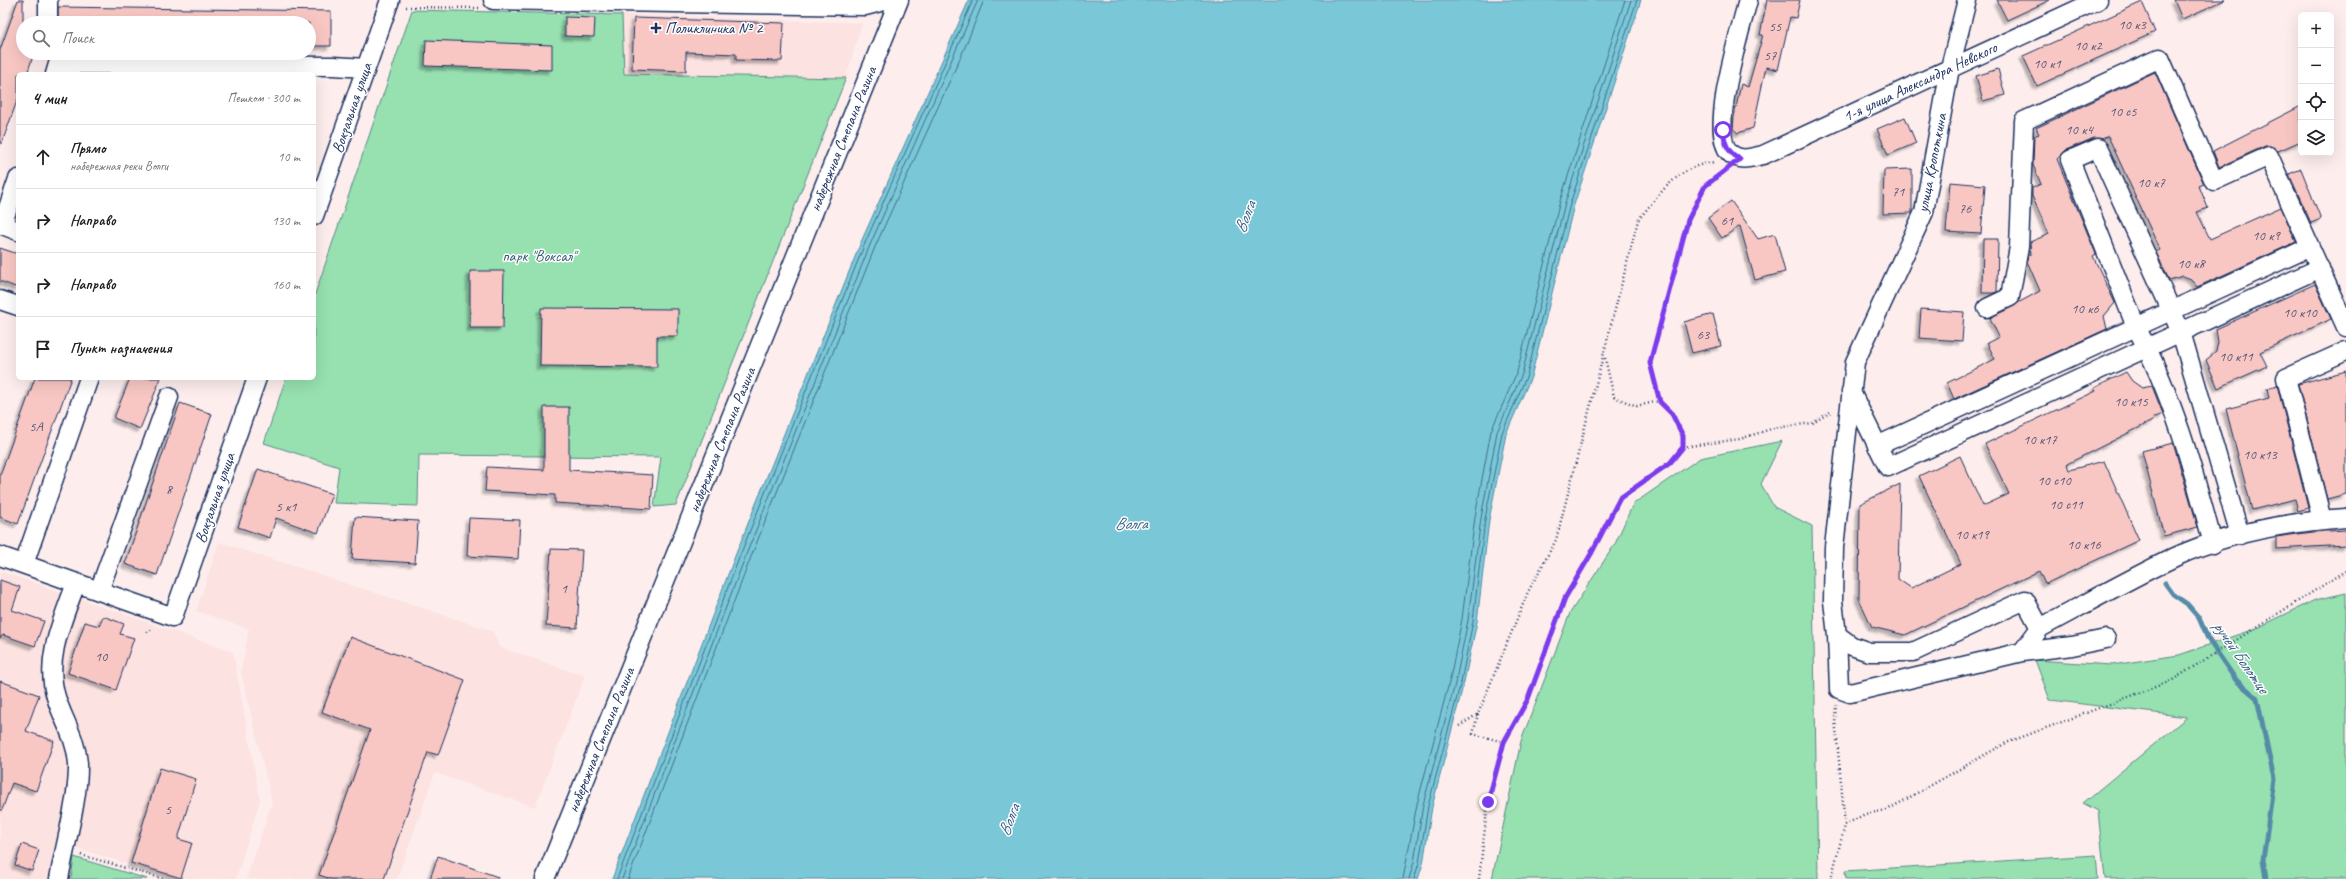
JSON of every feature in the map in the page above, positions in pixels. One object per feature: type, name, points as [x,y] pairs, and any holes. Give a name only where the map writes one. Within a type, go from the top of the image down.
[{"type":"street","points":[[48,0],[48,16]]},
{"type":"street","name":"Вокзальная улица","points":[[316,210],[390,0]]},
{"type":"street","points":[[493,0],[865,6],[888,0]]},
{"type":"street","name":"набережная Степана Разина","points":[[545,879],[899,0]]},
{"type":"street","points":[[1740,159],[1730,154],[1725,145],[1722,105],[1748,0]]},
{"type":"street","name":"улица Кропоткина","points":[[1838,689],[1837,635],[1832,601],[1834,547],[1855,362],[1924,212],[1950,68],[1967,0]]},
{"type":"street","name":"1-я улица Александра Невского","points":[[1740,159],[1763,155],[2098,0]]},
{"type":"street","points":[[1987,308],[2010,297],[2019,247],[2024,121],[2160,58],[2214,180],[2269,156],[2346,327]]},
{"type":"street","points":[[54,64],[272,70],[366,68]]},
{"type":"street","points":[[2213,544],[2184,438],[2148,348],[2136,327],[2070,160],[2098,148],[2170,311],[2181,332],[2240,535]]},
{"type":"street","points":[[7,227],[16,188]]},
{"type":"street","points":[[1877,446],[2310,247]]},
{"type":"street","points":[[1851,392],[1888,467],[2320,268]]},
{"type":"street","points":[[0,300],[16,305]]},
{"type":"street","points":[[2322,520],[2286,378],[2346,351]]},
{"type":"street","points":[[24,564],[88,380]]},
{"type":"street","name":"Вокзальная улица","points":[[99,591],[173,617],[256,380]]},
{"type":"street","points":[[0,556],[99,591],[168,397]]},
{"type":"street","points":[[2022,652],[2040,628],[2176,557],[2240,535],[2268,528],[2346,518]]},
{"type":"street","points":[[59,879],[77,783],[78,764],[70,728],[53,686],[52,664],[54,647],[76,583]]},
{"type":"street","points":[[1837,635],[1852,646],[1869,652],[1913,652],[2025,600],[2040,628]]},
{"type":"street","points":[[1838,689],[1850,693],[2022,652],[2072,646],[2106,639]]},
{"type":"path","points":[[1504,742],[1473,734],[1478,714],[1528,592],[1556,540],[1638,220],[1672,181],[1698,164],[1740,159]]},
{"type":"path","points":[[1479,879],[1488,802],[1504,742],[1528,699],[1565,598],[1591,554],[1620,498],[1670,463],[1683,447],[1683,436],[1672,414],[1660,402],[1650,363],[1688,220],[1705,186],[1740,159]]},
{"type":"path","points":[[1604,356],[1614,397],[1638,406],[1660,402]]},
{"type":"path","points":[[1683,447],[1740,439],[1774,428],[1813,423],[1830,413],[1851,392]]},
{"type":"path","points":[[1845,826],[1865,814],[1887,810],[2006,743],[2171,681],[2346,571]]},
{"type":"path","points":[[1831,879],[1845,826],[1835,719],[1838,689]]},
{"type":"path","points":[[1459,726],[1478,714]]},
{"type":"path","points":[[64,849],[164,879]]},
{"type":"shaded area","points":[[622,15],[862,23],[846,78],[623,74]]},
{"type":"shaded area","points":[[219,542],[493,631],[499,647],[585,676],[535,807],[435,773],[397,879],[246,879],[272,802],[241,672],[249,629],[196,611]]},
{"type":"shaded area","points":[[0,571],[233,652],[260,800],[236,879],[178,879],[59,843],[49,879],[0,879]]},
{"type":"green space","name":"парк \"Воксал\"","points":[[412,10],[622,15],[624,74],[846,78],[676,505],[654,507],[661,457],[419,455],[418,506],[334,503],[339,467],[264,443],[285,380],[316,380],[316,291]]},
{"type":"green space","points":[[1782,441],[1761,484],[1774,507],[1812,526],[1818,879],[1492,879],[1521,741],[1570,613],[1615,544],[1633,504],[1700,458]]},
{"type":"green space","points":[[2346,593],[2346,879],[2105,879],[2098,811],[2083,803],[2187,717],[2050,700],[2035,660],[2112,665],[2179,655],[2257,628],[2315,600]]},
{"type":"green space","points":[[2096,855],[2098,879],[1846,879],[1845,871]]},
{"type":"green space","points":[[74,857],[147,879],[71,879]]},
{"type":"water","name":"Волга","points":[[969,0],[1641,0],[1574,205],[1531,377],[1506,434],[1489,520],[1477,622],[1464,682],[1432,807],[1423,864],[1418,879],[612,879],[737,551],[861,242]]},
{"type":"building","points":[[18,0],[23,0],[23,16],[16,16],[16,60],[32,60],[28,72],[16,72],[16,104],[2,143],[0,143],[0,50]]},
{"type":"building","points":[[1767,0],[1800,0],[1796,18],[1790,17],[1778,70],[1766,67],[1753,128],[1738,133],[1733,129],[1741,84],[1748,87],[1763,35],[1760,35]]},
{"type":"building","points":[[1997,0],[2050,0],[2007,20]]},
{"type":"building","points":[[2174,0],[2225,0],[2182,19]]},
{"type":"building","points":[[2142,2],[2155,32],[2037,86],[2023,56]]},
{"type":"building","points":[[58,7],[331,11],[331,46],[316,46],[316,16],[58,16]]},
{"type":"building","points":[[565,17],[595,18],[594,37],[565,36]]},
{"type":"building","points":[[634,18],[784,23],[782,61],[736,60],[736,54],[686,52],[686,71],[632,69]]},
{"type":"building","points":[[426,40],[552,45],[552,70],[425,66]]},
{"type":"building","points":[[1998,69],[2005,95],[1983,101],[1976,76]]},
{"type":"building","points":[[2155,72],[2204,184],[2199,186],[2208,208],[2197,212],[2210,239],[2281,207],[2296,242],[2197,287],[2191,279],[2183,276],[2169,280],[2156,252],[2160,250],[2108,136],[2102,139],[2094,138],[2066,150],[2057,159],[2096,254],[2093,256],[2115,303],[2104,316],[2107,329],[1954,399],[1947,383],[1995,359],[1987,343],[1999,337],[1990,318],[2040,291],[2027,261],[2028,256],[2031,255],[2030,242],[2049,234],[2032,196],[2032,188],[2041,184],[2033,165],[2034,136],[2039,134],[2036,128]]},
{"type":"building","points":[[2298,108],[2298,142],[2278,151],[2270,146],[2265,146],[2219,167],[2213,151]]},
{"type":"building","points":[[1905,117],[1916,143],[1888,155],[1877,129]]},
{"type":"building","points":[[1912,169],[1912,213],[1883,214],[1884,170]]},
{"type":"building","points":[[2301,169],[2321,219],[2311,223],[2289,174]]},
{"type":"building","points":[[1950,182],[1985,185],[1981,234],[1946,232]]},
{"type":"building","points":[[1731,201],[1758,239],[1775,234],[1785,272],[1755,280],[1740,226],[1722,238],[1708,218]]},
{"type":"building","points":[[1983,239],[1998,239],[1997,292],[1993,293],[1982,293]]},
{"type":"building","points":[[0,248],[16,253],[16,287],[0,281]]},
{"type":"building","points":[[470,271],[504,271],[503,328],[470,328]]},
{"type":"building","points":[[2315,284],[2331,319],[2260,352],[2267,366],[2218,388],[2206,360],[2216,352],[2218,342],[2216,329]]},
{"type":"building","points":[[541,308],[678,309],[678,336],[657,336],[657,367],[540,366]]},
{"type":"building","points":[[1921,309],[1964,312],[1962,341],[1919,338]]},
{"type":"building","points":[[1713,314],[1721,346],[1692,353],[1684,322]]},
{"type":"building","points":[[2346,371],[2346,494],[2327,499],[2298,384]]},
{"type":"building","points":[[2126,372],[2132,381],[2142,388],[2152,386],[2163,414],[2067,464],[2069,470],[2104,461],[2139,540],[2045,584],[2039,571],[1905,635],[1872,627],[1859,599],[1860,504],[1900,484],[1898,579],[1911,588],[1961,564],[1919,476],[1960,456],[1983,506],[2009,494],[1985,444],[2096,391],[2094,388]]},
{"type":"building","points":[[34,380],[70,380],[18,524],[0,517],[0,475]]},
{"type":"building","points":[[129,380],[160,380],[140,429],[114,418]]},
{"type":"building","points":[[2277,385],[2308,508],[2298,511],[2295,499],[2252,510],[2226,409],[2269,398],[2267,388]]},
{"type":"building","points":[[180,403],[212,414],[157,575],[125,564]]},
{"type":"building","points":[[544,407],[569,407],[569,470],[653,475],[651,509],[555,503],[555,495],[485,491],[487,467],[544,470]]},
{"type":"building","points":[[2173,443],[2198,527],[2164,536],[2142,451]]},
{"type":"building","points":[[258,469],[332,494],[318,533],[276,518],[270,538],[238,527]]},
{"type":"building","points":[[355,517],[418,521],[415,563],[352,559]]},
{"type":"building","points":[[469,518],[520,520],[518,559],[467,556]]},
{"type":"building","points":[[2346,530],[2346,545],[2276,549],[2276,537],[2313,532]]},
{"type":"building","points":[[551,549],[582,550],[577,628],[546,626]]},
{"type":"building","points":[[0,580],[20,587],[12,610],[44,621],[35,646],[3,635],[0,638]]},
{"type":"building","points":[[103,616],[124,624],[120,634],[134,638],[116,690],[68,673],[85,622],[99,626]]},
{"type":"building","points":[[350,637],[465,680],[438,755],[428,752],[384,879],[331,879],[319,875],[370,730],[322,712]]},
{"type":"building","points":[[0,681],[39,695],[26,731],[54,741],[36,791],[12,783],[2,810],[0,810]]},
{"type":"building","points":[[160,768],[196,779],[178,839],[192,843],[181,878],[131,863]]},
{"type":"building","points":[[22,844],[39,850],[32,871],[15,865]]},
{"type":"building","points":[[438,856],[498,877],[497,879],[430,879]]},
{"type":"waterway","name":"ручей Болотце","points":[[2165,583],[2173,594],[2187,604],[2199,618],[2208,639],[2236,680],[2257,698],[2274,779],[2263,860],[2266,879]]},
{"type":"place","name":"Поликлиника № 2","points":[[656,28]]},
{"type":"route","points":[[1488,802],[1504,742],[1528,699],[1565,598],[1591,554],[1620,498],[1670,463],[1683,447],[1683,436],[1672,414],[1660,402],[1650,363],[1688,220],[1705,186],[1740,159],[1730,154],[1725,145],[1723,130]]}]
